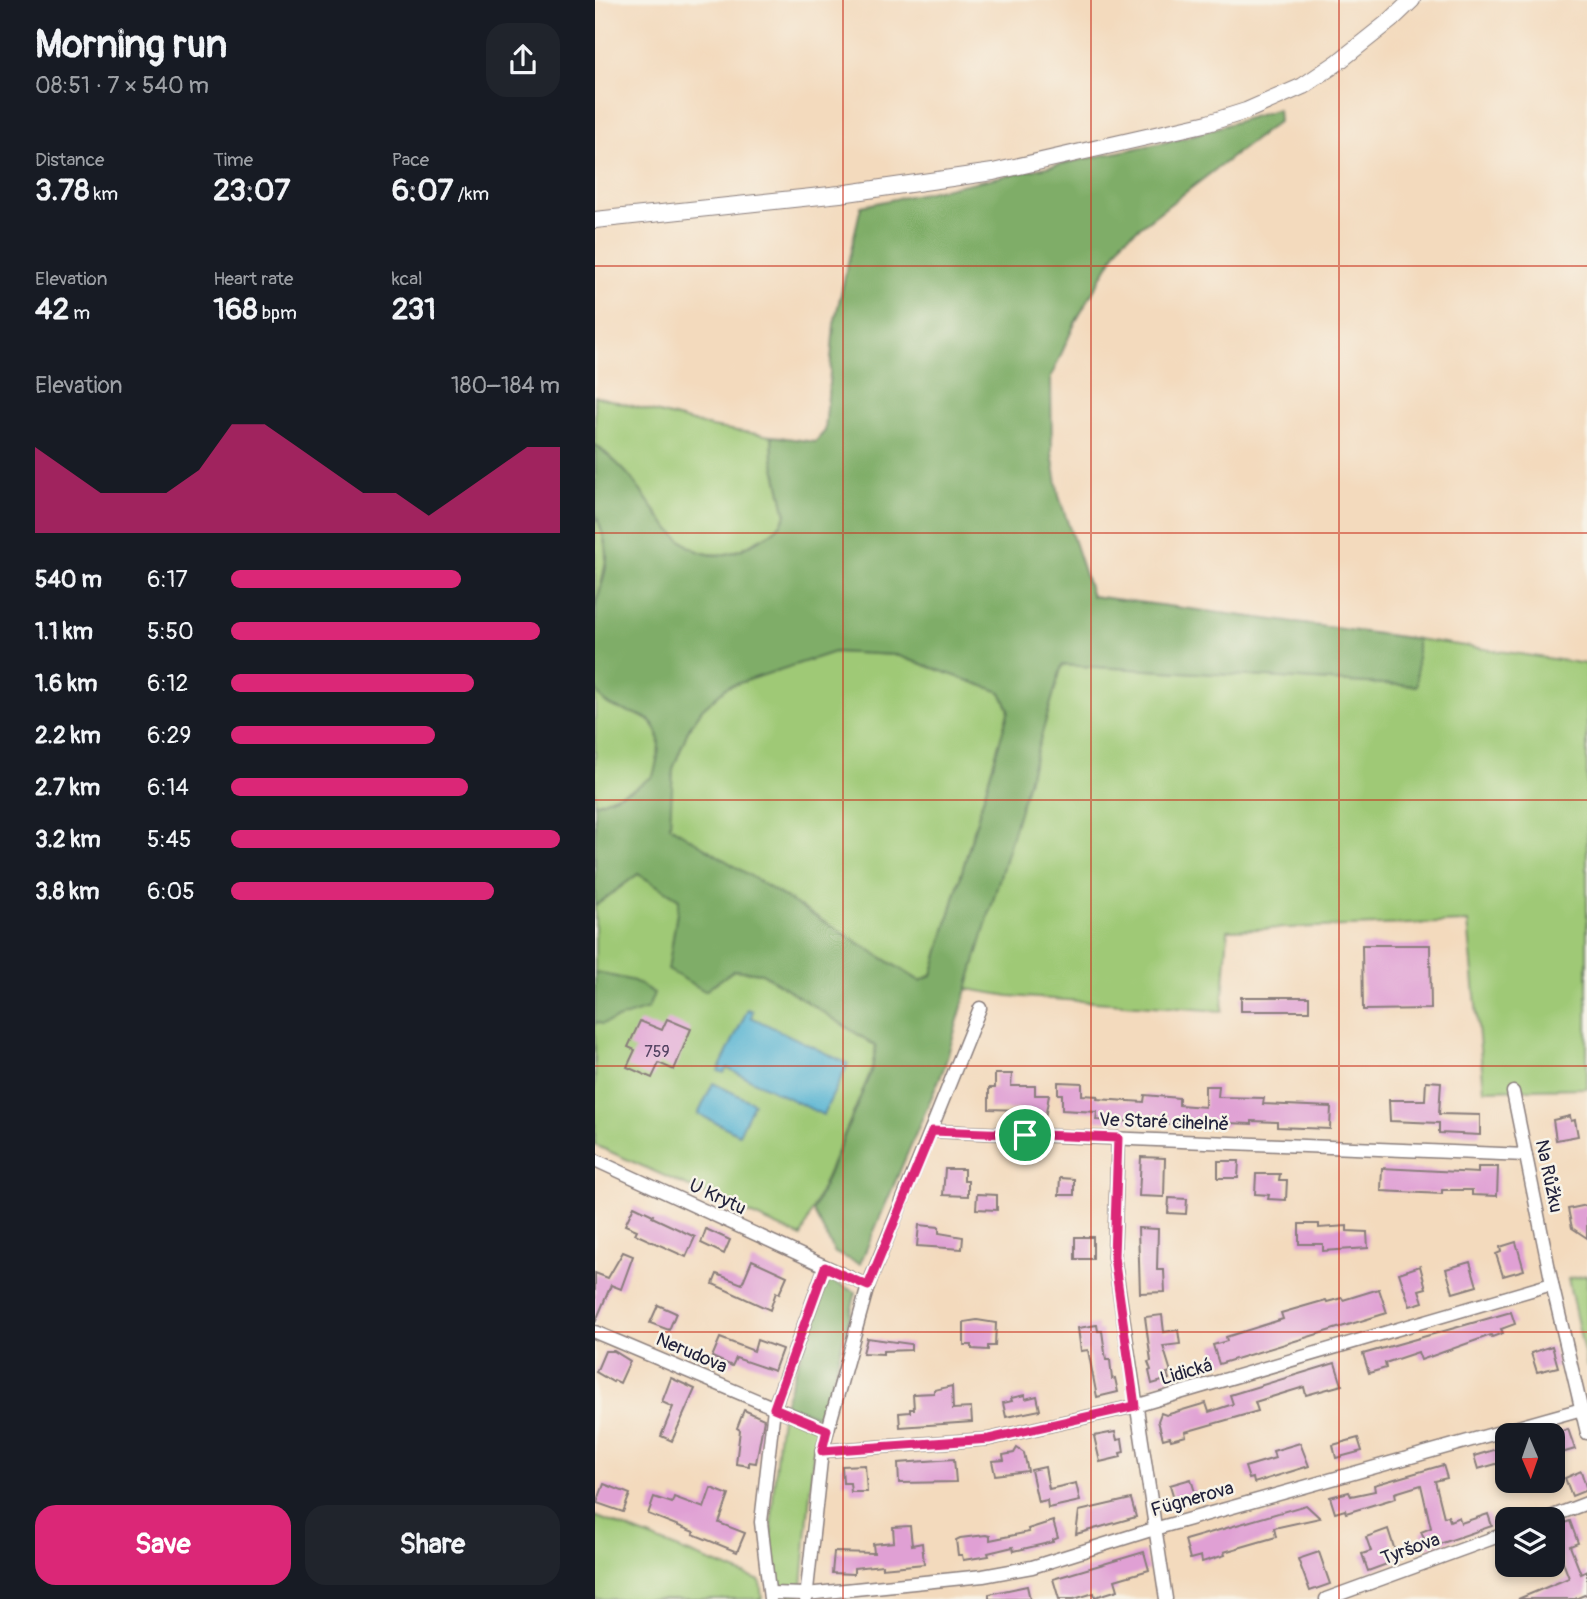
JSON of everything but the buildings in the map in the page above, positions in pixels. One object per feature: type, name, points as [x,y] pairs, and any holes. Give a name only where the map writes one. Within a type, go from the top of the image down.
[{"type":"street","points":[[595,220],[841,194],[993,172],[1208,123],[1246,111],[1303,86],[1337,63],[1412,0]]},
{"type":"street","points":[[806,1597],[822,1451],[868,1286],[981,1008]]},
{"type":"street","name":"Na Růžku","points":[[1513,1092],[1552,1284],[1587,1433]]},
{"type":"street","name":"Ve Staré cihelně","points":[[932,1131],[1526,1155]]},
{"type":"street","points":[[1118,1138],[1114,1257],[1166,1599]]},
{"type":"street","name":"U Krytu","points":[[595,1160],[868,1286]]},
{"type":"street","points":[[770,1596],[761,1522],[774,1408],[825,1267]]},
{"type":"street","name":"Lidická","points":[[822,1451],[989,1439],[1135,1406],[1552,1284]]},
{"type":"street","name":"Nerudova","points":[[595,1332],[827,1430]]},
{"type":"street","name":"Fügnerova","points":[[770,1596],[806,1597],[1032,1567],[1154,1529],[1582,1409]]},
{"type":"street","points":[[1565,1511],[1587,1503]]},
{"type":"street","name":"Tyršova","points":[[1326,1599],[1495,1537]]},
{"type":"green space","points":[[1278,109],[1279,121],[1123,240],[1076,321],[1051,377],[1052,453],[1059,496],[1092,596],[1417,639],[1417,686],[1062,665],[944,1068],[860,1264],[835,1253],[813,1211],[872,1069],[876,1046],[762,973],[734,970],[705,991],[668,970],[679,899],[638,874],[595,906],[595,804],[633,789],[653,776],[659,749],[657,731],[650,721],[613,707],[602,699],[595,686],[596,606],[605,574],[607,554],[596,514],[595,444],[625,471],[668,528],[696,550],[712,555],[730,554],[750,545],[775,530],[786,515],[773,458],[772,436],[815,442],[825,431],[834,324],[861,206],[1180,139]],"holes":[[[834,652],[896,655],[1001,692],[1009,710],[932,975],[920,981],[670,826],[673,769],[689,728],[703,708],[727,687]]]},
{"type":"green space","points":[[595,396],[711,427],[772,436],[773,458],[786,515],[779,526],[771,533],[730,553],[712,554],[696,550],[681,540],[668,528],[625,471],[595,444]]},
{"type":"green space","points":[[595,512],[606,550],[595,609]]},
{"type":"green space","points":[[1417,639],[1587,664],[1587,1088],[1484,1090],[1468,922],[1228,930],[1222,1011],[1009,996],[967,989],[1062,665],[1417,686]]},
{"type":"green space","points":[[834,652],[896,655],[1001,692],[1009,709],[932,975],[920,981],[669,826],[673,769],[689,728],[703,708],[727,687]]},
{"type":"green space","points":[[595,685],[607,699],[653,724],[658,735],[659,751],[654,776],[633,789],[595,804]]},
{"type":"green space","points":[[638,874],[679,899],[705,990],[734,970],[762,973],[876,1046],[872,1069],[801,1237],[595,1145],[595,906]]},
{"type":"green space","points":[[595,972],[634,981],[654,993],[648,1009],[602,1024],[595,1022]]},
{"type":"green space","points":[[1587,1275],[1587,1367],[1568,1279]]},
{"type":"green space","points":[[827,1279],[856,1292],[822,1417],[784,1404]]},
{"type":"green space","points":[[856,1292],[814,1446],[802,1586],[798,1599],[777,1599],[772,1521],[778,1439],[784,1404]]},
{"type":"green space","points":[[595,1516],[760,1581],[762,1599],[595,1599]]},
{"type":"water","points":[[748,1009],[753,1011],[751,1017],[848,1064],[823,1115],[727,1068],[724,1073],[718,1071]]},
{"type":"water","points":[[713,1083],[754,1103],[739,1134],[698,1114]]},
{"type":"route","points":[[932,1131],[1025,1135],[1118,1138],[1114,1257],[1135,1406],[989,1439],[822,1451],[827,1430],[774,1408],[825,1267],[868,1286],[932,1131]]}]
